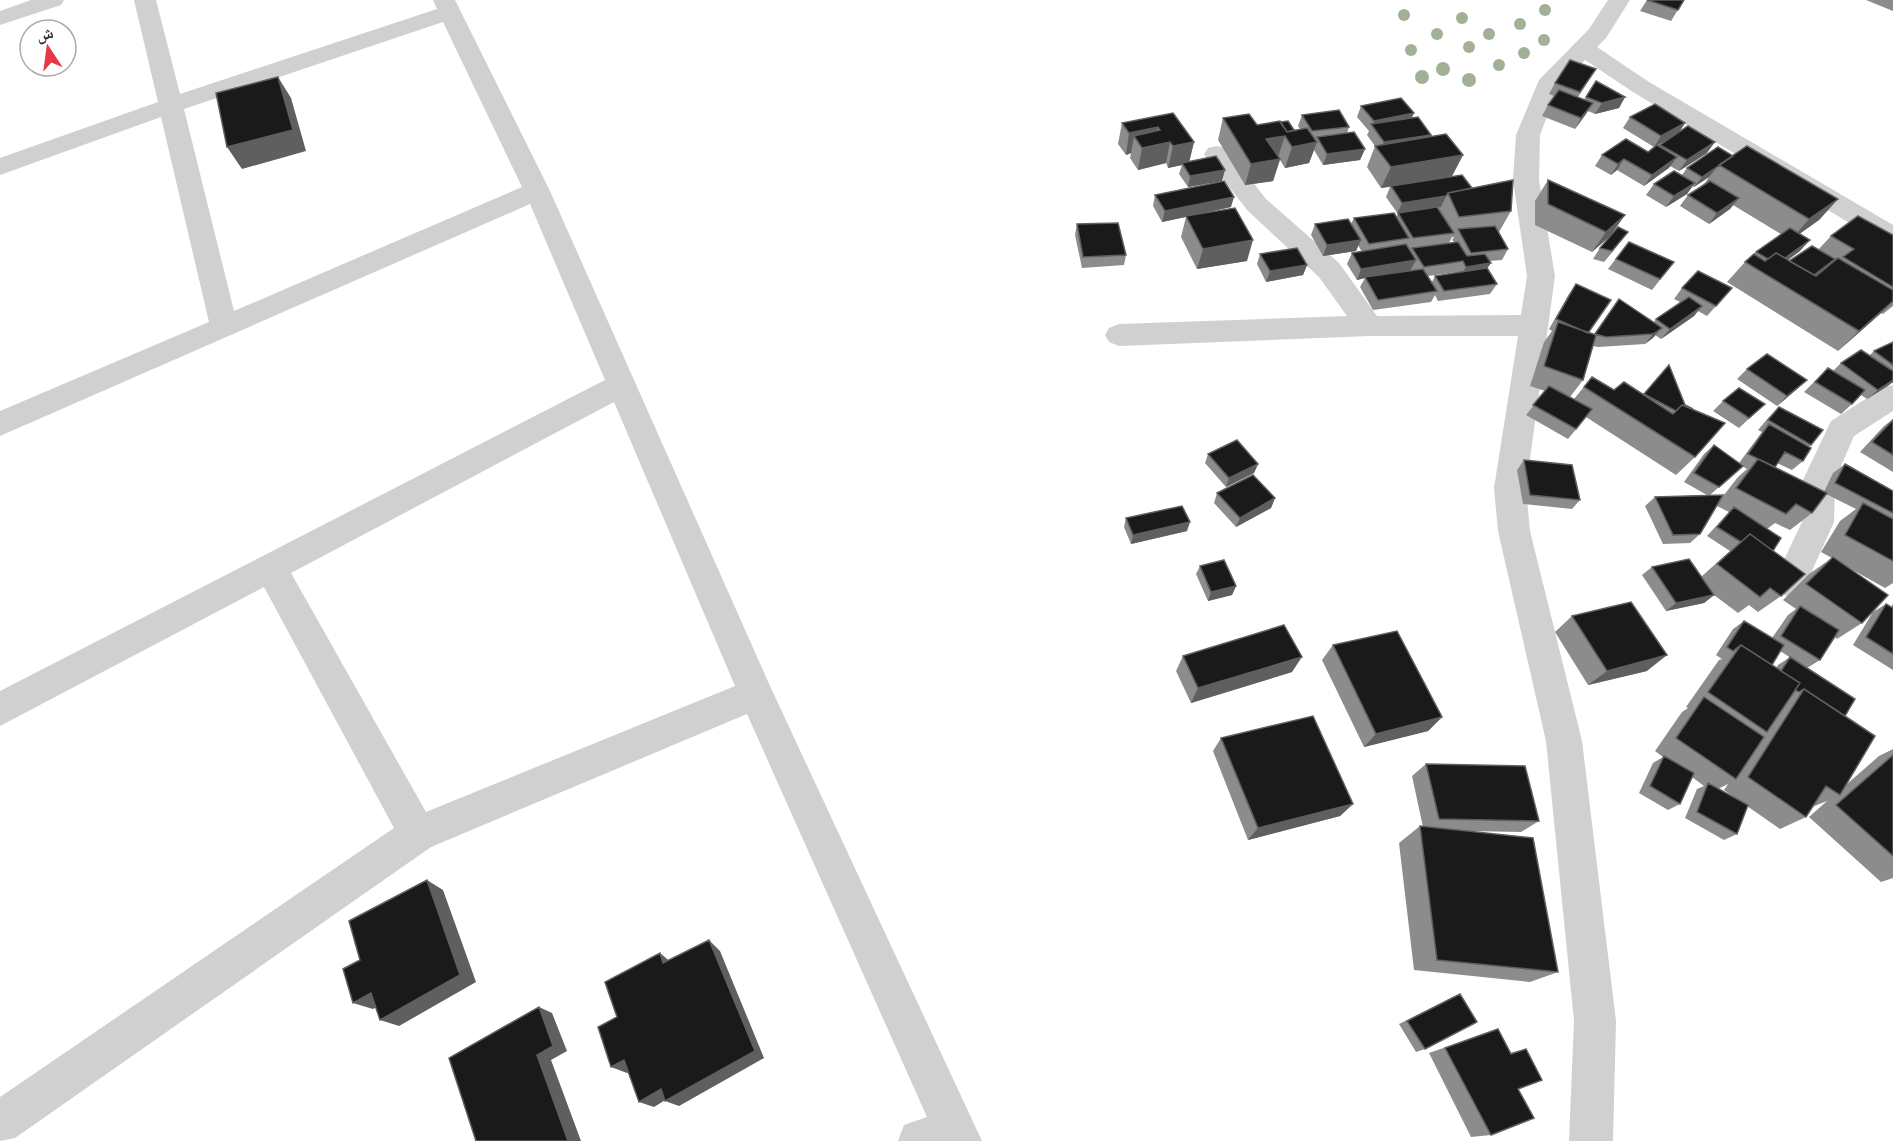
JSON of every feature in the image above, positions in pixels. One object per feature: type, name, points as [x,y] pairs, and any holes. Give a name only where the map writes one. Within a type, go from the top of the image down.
[{"type":"street","points":[[0,18],[53,0]]},
{"type":"street","points":[[145,0],[224,326]]},
{"type":"street","points":[[1591,1141],[1595,1021],[1564,741],[1514,531],[1510,488],[1514,447],[1541,276],[1526,180],[1528,135],[1547,85],[1598,33],[1619,0]]},
{"type":"street","points":[[0,167],[447,6],[537,191],[756,694],[945,1137]]},
{"type":"street","points":[[1583,48],[1641,87],[1893,237]]},
{"type":"street","points":[[1216,154],[1257,205],[1329,270],[1369,326]]},
{"type":"street","points":[[0,424],[537,191]]},
{"type":"street","points":[[1119,335],[1369,326],[1534,325]]},
{"type":"street","points":[[0,709],[621,386]]},
{"type":"street","points":[[1790,583],[1818,522],[1819,480],[1842,429],[1893,396]]},
{"type":"street","points":[[271,568],[418,834]]},
{"type":"street","points":[[0,1123],[418,834],[756,694]]},
{"type":"building","points":[[1647,0],[1684,0],[1678,10]]},
{"type":"building","points":[[1570,60],[1596,69],[1580,92],[1555,83]]},
{"type":"building","points":[[278,77],[293,130],[227,147],[216,93]]},
{"type":"building","points":[[1596,81],[1625,97],[1602,103],[1586,97]]},
{"type":"building","points":[[1559,90],[1593,103],[1581,118],[1548,105]]},
{"type":"building","points":[[1401,98],[1414,113],[1374,121],[1361,106]]},
{"type":"building","points":[[1655,104],[1685,123],[1661,136],[1630,117]]},
{"type":"building","points":[[1339,110],[1349,127],[1312,131],[1302,115]]},
{"type":"building","points":[[1173,113],[1194,142],[1173,146],[1170,142],[1142,148],[1134,136],[1160,130],[1158,127],[1129,133],[1122,123]]},
{"type":"building","points":[[1249,114],[1257,125],[1280,121],[1287,132],[1307,128],[1317,142],[1292,147],[1285,136],[1266,139],[1280,159],[1251,164],[1223,118]]},
{"type":"building","points":[[1418,117],[1431,135],[1384,142],[1371,124]]},
{"type":"building","points":[[1288,121],[1294,130],[1287,132],[1280,122]]},
{"type":"building","points":[[1688,126],[1715,142],[1687,160],[1660,145]]},
{"type":"building","points":[[1354,132],[1365,149],[1327,154],[1317,137]]},
{"type":"building","points":[[1446,134],[1463,155],[1391,167],[1375,146]]},
{"type":"building","points":[[1626,139],[1648,152],[1657,145],[1677,157],[1652,175],[1624,159],[1618,164],[1602,155]]},
{"type":"building","points":[[1747,146],[1838,199],[1809,219],[1719,165]]},
{"type":"building","points":[[1718,147],[1733,156],[1702,177],[1687,168]]},
{"type":"building","points":[[1216,156],[1225,170],[1190,176],[1182,163]]},
{"type":"building","points":[[1674,171],[1695,183],[1674,196],[1654,184]]},
{"type":"building","points":[[1462,175],[1472,188],[1448,193],[1446,196],[1402,203],[1391,186]]},
{"type":"building","points":[[1513,180],[1511,211],[1459,217],[1448,193]]},
{"type":"building","points":[[1548,180],[1625,215],[1606,232],[1548,204]]},
{"type":"building","points":[[1224,181],[1234,197],[1165,211],[1155,195]]},
{"type":"building","points":[[1710,181],[1739,198],[1717,213],[1688,195]]},
{"type":"building","points":[[1437,207],[1454,233],[1413,238],[1398,213]]},
{"type":"building","points":[[1235,208],[1253,240],[1203,249],[1186,216]]},
{"type":"building","points":[[1394,213],[1409,238],[1369,244],[1354,218]]},
{"type":"building","points":[[1858,216],[1893,235],[1893,287],[1843,257],[1854,249],[1831,236]]},
{"type":"building","points":[[1348,219],[1361,240],[1327,245],[1315,224]]},
{"type":"building","points":[[1118,223],[1126,255],[1083,257],[1077,224]]},
{"type":"building","points":[[1495,226],[1508,249],[1471,253],[1458,229]]},
{"type":"building","points":[[1618,227],[1628,232],[1612,251],[1600,248]]},
{"type":"building","points":[[1790,228],[1810,240],[1785,258],[1776,253],[1768,259],[1756,252]]},
{"type":"building","points":[[1458,242],[1467,256],[1485,254],[1491,263],[1466,267],[1463,261],[1424,267],[1412,248]]},
{"type":"building","points":[[1629,242],[1674,262],[1660,279],[1616,259]]},
{"type":"building","points":[[1406,244],[1416,260],[1361,269],[1352,253]]},
{"type":"building","points":[[1812,246],[1835,259],[1814,275],[1789,261]]},
{"type":"building","points":[[1297,248],[1307,265],[1270,271],[1260,254]]},
{"type":"building","points":[[1776,253],[1816,276],[1838,258],[1893,290],[1893,301],[1859,331],[1745,262],[1754,254],[1765,261]]},
{"type":"building","points":[[1487,268],[1497,284],[1444,291],[1435,276]]},
{"type":"building","points":[[1423,269],[1437,291],[1378,300],[1365,277]]},
{"type":"building","points":[[1698,271],[1732,288],[1716,306],[1682,288]]},
{"type":"building","points":[[1576,284],[1611,300],[1588,333],[1556,319]]},
{"type":"building","points":[[1689,297],[1702,306],[1670,329],[1656,319]]},
{"type":"building","points":[[1619,299],[1662,328],[1653,334],[1606,337],[1595,334]]},
{"type":"building","points":[[1558,322],[1596,335],[1583,380],[1544,366]]},
{"type":"building","points":[[1893,342],[1893,365],[1874,351]]},
{"type":"building","points":[[1861,350],[1893,371],[1893,380],[1878,390],[1841,363]]},
{"type":"building","points":[[1767,354],[1807,380],[1787,396],[1747,369]]},
{"type":"building","points":[[1669,365],[1685,405],[1693,409],[1682,405],[1676,411],[1644,394]]},
{"type":"building","points":[[1828,368],[1865,390],[1852,404],[1815,382]]},
{"type":"building","points":[[1592,377],[1614,390],[1624,382],[1673,414],[1682,405],[1725,423],[1695,457],[1584,387]]},
{"type":"building","points":[[1549,386],[1592,409],[1576,429],[1533,405]]},
{"type":"building","points":[[1739,388],[1765,404],[1749,418],[1723,401]]},
{"type":"building","points":[[1779,407],[1823,430],[1811,445],[1768,420]]},
{"type":"building","points":[[1893,420],[1893,455],[1872,442]]},
{"type":"building","points":[[1769,424],[1811,448],[1803,461],[1785,452],[1775,467],[1748,454]]},
{"type":"building","points":[[1237,440],[1258,464],[1229,478],[1208,454]]},
{"type":"building","points":[[1714,445],[1743,466],[1719,487],[1694,473]]},
{"type":"building","points":[[1758,459],[1827,493],[1812,513],[1796,504],[1786,514],[1736,488]]},
{"type":"building","points":[[1524,460],[1572,465],[1580,500],[1530,495]]},
{"type":"building","points":[[1845,464],[1893,491],[1893,513],[1835,483]]},
{"type":"building","points":[[1253,475],[1275,498],[1240,518],[1217,493]]},
{"type":"building","points":[[1723,495],[1700,534],[1673,535],[1655,497]]},
{"type":"building","points":[[1863,503],[1893,519],[1893,561],[1845,535]]},
{"type":"building","points":[[1182,506],[1190,522],[1133,535],[1126,518]]},
{"type":"building","points":[[1734,507],[1781,538],[1773,551],[1750,534],[1741,542],[1717,527]]},
{"type":"building","points":[[1750,534],[1805,574],[1781,596],[1770,588],[1760,597],[1717,564]]},
{"type":"building","points":[[1833,557],[1888,595],[1862,623],[1806,584]]},
{"type":"building","points":[[1689,559],[1714,595],[1676,603],[1652,567]]},
{"type":"building","points":[[1224,560],[1236,586],[1211,592],[1200,566]]},
{"type":"building","points":[[1631,602],[1667,655],[1607,671],[1572,616]]},
{"type":"building","points":[[1886,604],[1893,608],[1893,654],[1866,637]]},
{"type":"building","points":[[1800,606],[1839,630],[1820,660],[1781,636]]},
{"type":"building","points":[[1744,621],[1784,645],[1772,665],[1741,645],[1733,651],[1727,647]]},
{"type":"building","points":[[1284,625],[1302,657],[1198,688],[1183,656]]},
{"type":"building","points":[[1397,631],[1442,717],[1376,734],[1333,645]]},
{"type":"building","points":[[1741,645],[1800,683],[1767,732],[1708,692]]},
{"type":"building","points":[[1790,657],[1855,699],[1845,716],[1804,689],[1799,692],[1795,690],[1800,683],[1781,671]]},
{"type":"building","points":[[1804,689],[1875,736],[1840,795],[1826,786],[1806,817],[1748,777]]},
{"type":"building","points":[[1704,697],[1764,737],[1736,779],[1676,738]]},
{"type":"building","points":[[1313,716],[1353,804],[1258,828],[1221,738]]},
{"type":"building","points":[[1893,755],[1893,856],[1836,805]]},
{"type":"building","points":[[1664,756],[1694,773],[1680,804],[1650,786]]},
{"type":"building","points":[[1426,764],[1525,766],[1539,821],[1439,819]]},
{"type":"building","points":[[1708,783],[1748,805],[1737,834],[1697,812]]},
{"type":"building","points":[[1420,826],[1533,838],[1558,972],[1437,960]]},
{"type":"building","points":[[427,880],[460,975],[380,1020],[371,993],[353,1003],[343,969],[360,960],[349,921]]},
{"type":"building","points":[[709,940],[755,1051],[665,1101],[661,1089],[639,1102],[624,1060],[611,1067],[598,1027],[617,1017],[605,982],[660,953],[663,963]]},
{"type":"building","points":[[1460,994],[1477,1022],[1425,1049],[1407,1021]]},
{"type":"building","points":[[539,1007],[553,1046],[537,1055],[568,1141],[476,1141],[449,1058]]},
{"type":"building","points":[[1498,1029],[1511,1054],[1526,1049],[1542,1080],[1518,1089],[1534,1118],[1491,1135],[1445,1048]]}]
